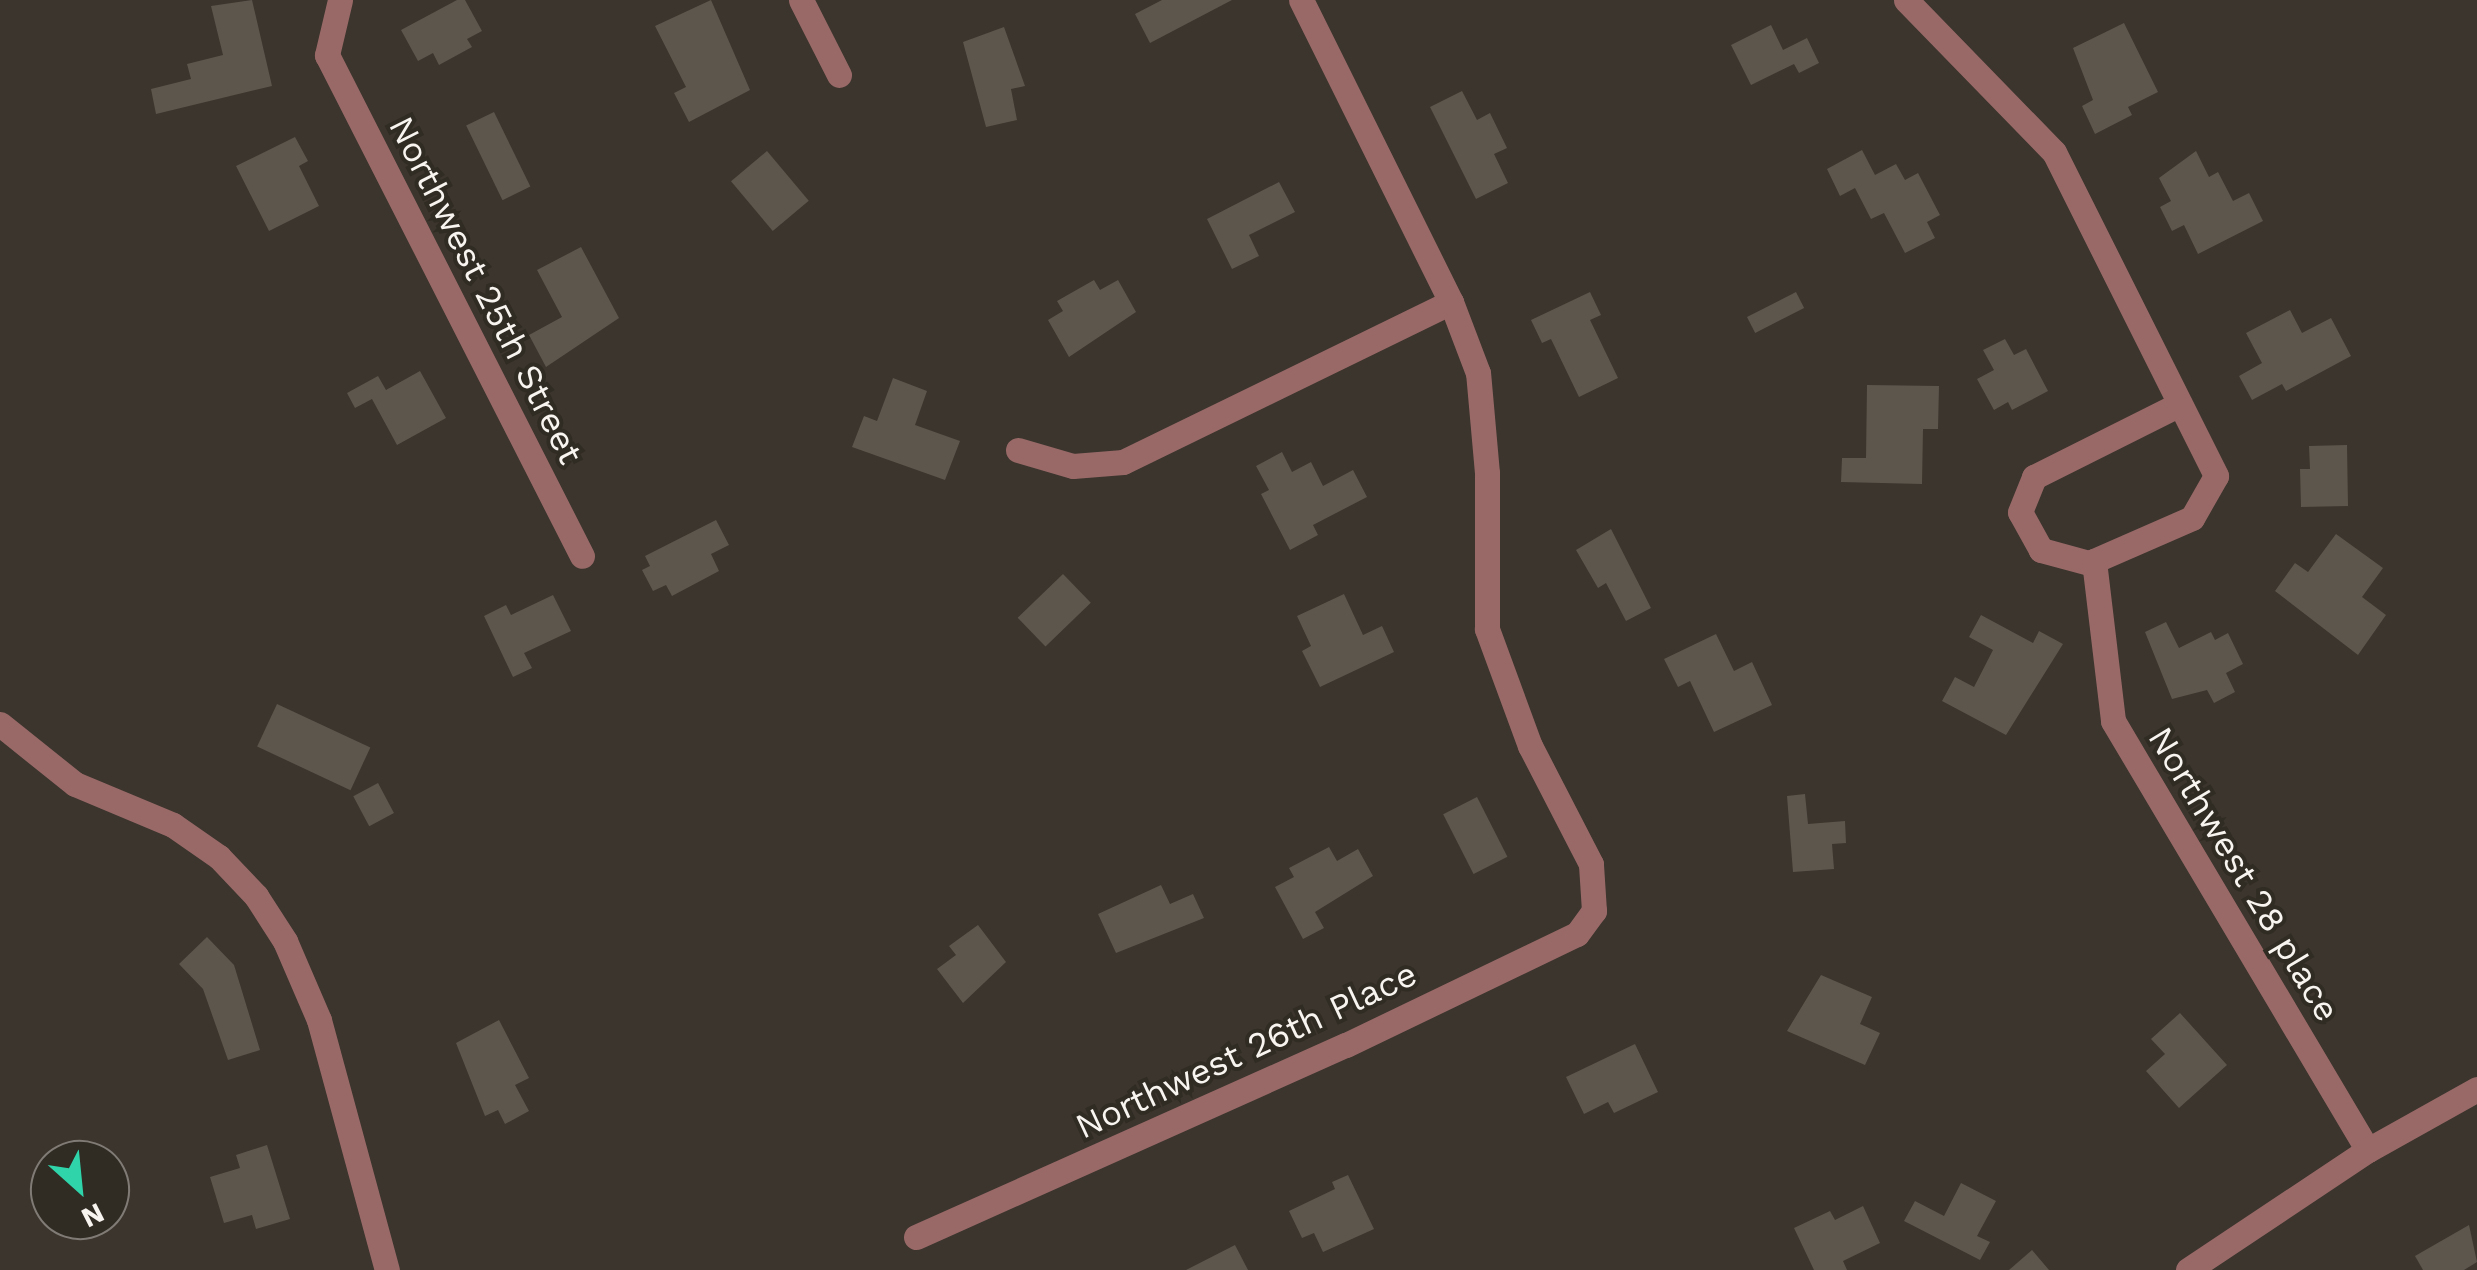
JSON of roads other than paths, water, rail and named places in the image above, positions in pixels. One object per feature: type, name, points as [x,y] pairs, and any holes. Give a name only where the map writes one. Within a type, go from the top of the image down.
[{"type":"street","name":"Northwest 25th Street","points":[[340,0],[327,55],[582,556]]},
{"type":"street","points":[[801,0],[839,75]]},
{"type":"street","points":[[1018,450],[1073,466],[1123,462],[1451,302],[1301,0]]},
{"type":"street","points":[[1906,0],[2054,152],[2180,404],[2216,476],[2192,518],[2094,560],[2041,550],[2020,512],[2034,478],[2180,404]]},
{"type":"street","name":"Northwest 26th Place","points":[[916,1237],[1382,1028],[1576,934],[1594,911],[1591,864],[1530,746],[1486,629],[1487,474],[1478,373],[1451,302]]},
{"type":"street","name":"Northwest 28 place","points":[[2094,560],[2113,721],[2368,1150]]},
{"type":"street","points":[[0,724],[74,784],[172,826],[219,858],[256,896],[285,941],[320,1020],[386,1270]]},
{"type":"street","points":[[2188,1270],[2219,1244],[2368,1150],[2477,1090]]}]
